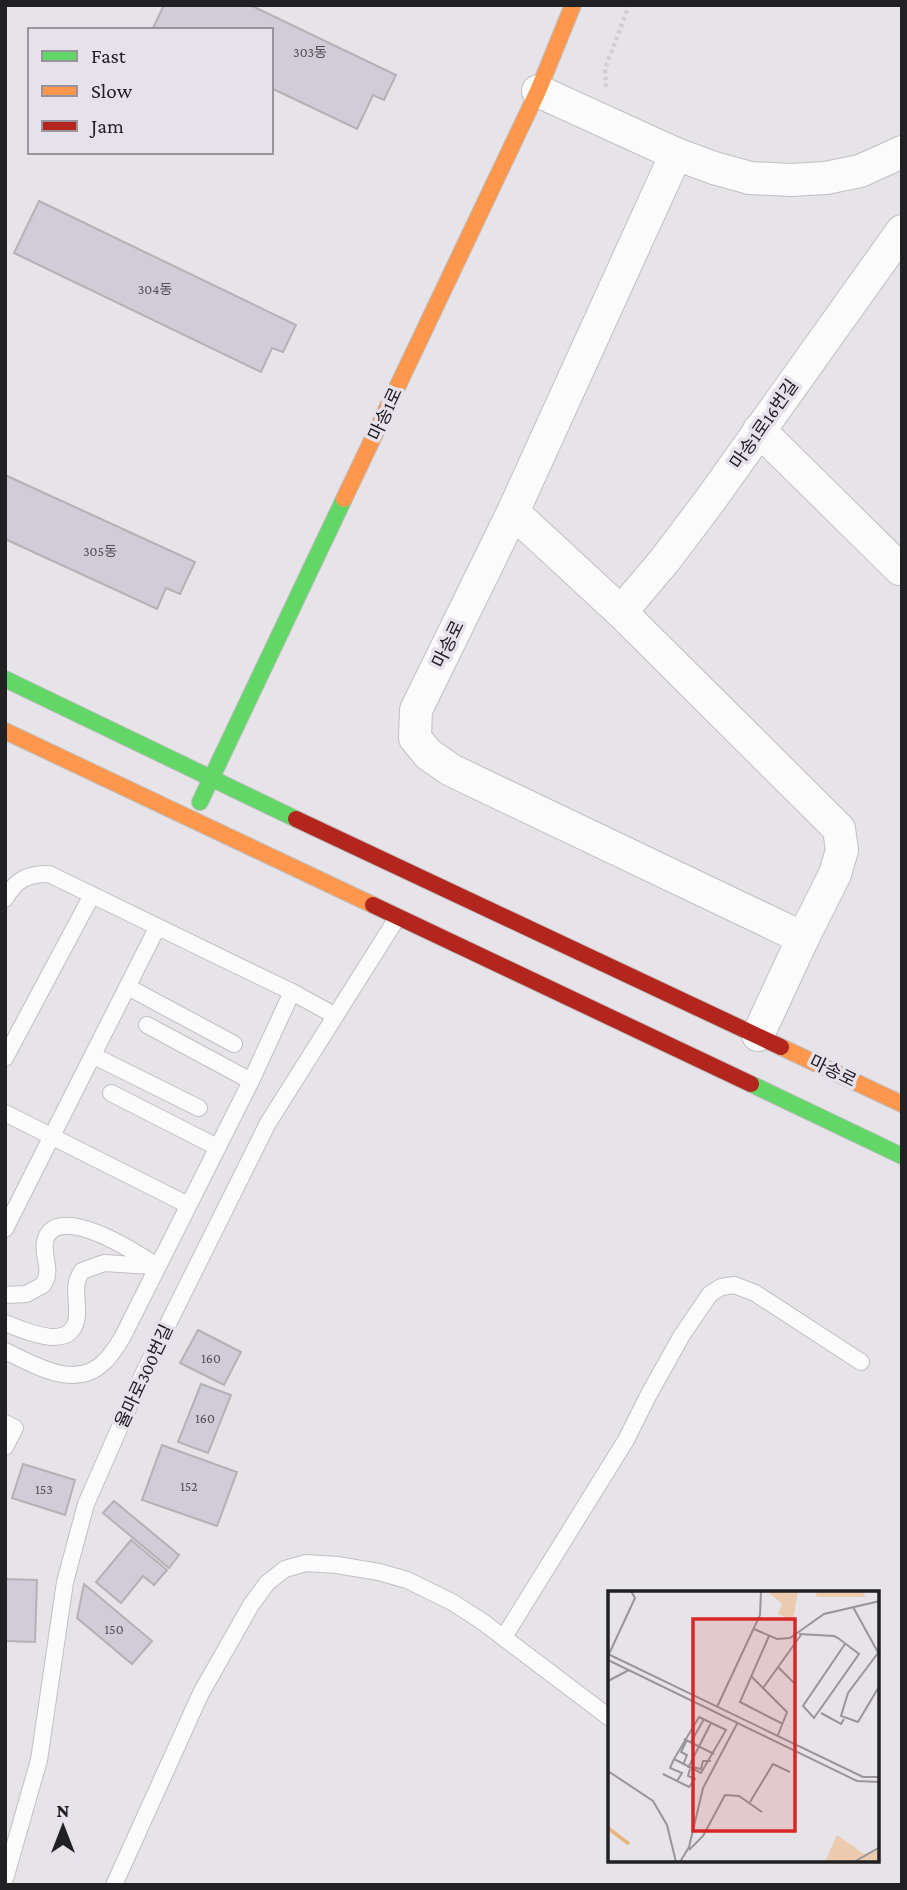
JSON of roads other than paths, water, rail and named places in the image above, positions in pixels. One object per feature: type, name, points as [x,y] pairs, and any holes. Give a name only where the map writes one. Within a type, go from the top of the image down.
[{"type":"street","name":"마송1로","points":[[192,820],[538,91],[573,5]]},
{"type":"street","points":[[538,91],[676,154],[750,178],[826,178],[860,172],[902,152]]},
{"type":"street","name":"마송로","points":[[676,154],[513,513],[416,710],[415,738],[428,754],[451,770],[803,938]]},
{"type":"street","name":"마송1로16번길","points":[[621,612],[665,560],[902,231]]},
{"type":"street","points":[[759,430],[900,569]]},
{"type":"street","points":[[513,513],[621,612],[839,829],[842,850],[835,874],[758,1035]]},
{"type":"street","name":"마송로","points":[[5,680],[902,1104]]},
{"type":"street","points":[[5,731],[902,1156]]},
{"type":"lane","points":[[5,899],[20,879],[34,874],[49,874],[334,1015]]},
{"type":"lane","points":[[5,1058],[92,895]]},
{"type":"lane","name":"율마로300번길","points":[[5,1879],[39,1760],[65,1582],[86,1504],[144,1372],[268,1123],[397,918]]},
{"type":"lane","points":[[5,1229],[157,928]]},
{"type":"lane","points":[[128,987],[234,1044]]},
{"type":"lane","points":[[5,1351],[54,1373],[70,1376],[87,1372],[104,1363],[122,1338],[251,1081],[292,992]]},
{"type":"lane","points":[[147,1025],[251,1081]]},
{"type":"lane","points":[[94,1056],[199,1108]]},
{"type":"lane","points":[[111,1093],[217,1147]]},
{"type":"lane","points":[[5,1113],[188,1205]]},
{"type":"lane","points":[[5,1295],[26,1294],[43,1285],[49,1271],[46,1237],[59,1227],[69,1225],[98,1233],[157,1266]]},
{"type":"lane","points":[[5,1323],[44,1337],[66,1334],[77,1319],[75,1287],[82,1271],[104,1263],[157,1266]]},
{"type":"lane","points":[[503,1636],[626,1440],[682,1335],[710,1294],[721,1287],[734,1285],[755,1293],[861,1362]]},
{"type":"lane","points":[[5,1423],[15,1428],[5,1447]]},
{"type":"lane","points":[[114,1885],[201,1693],[251,1605],[267,1583],[285,1569],[306,1563],[337,1565],[407,1580],[452,1602],[503,1636],[608,1716]]}]
